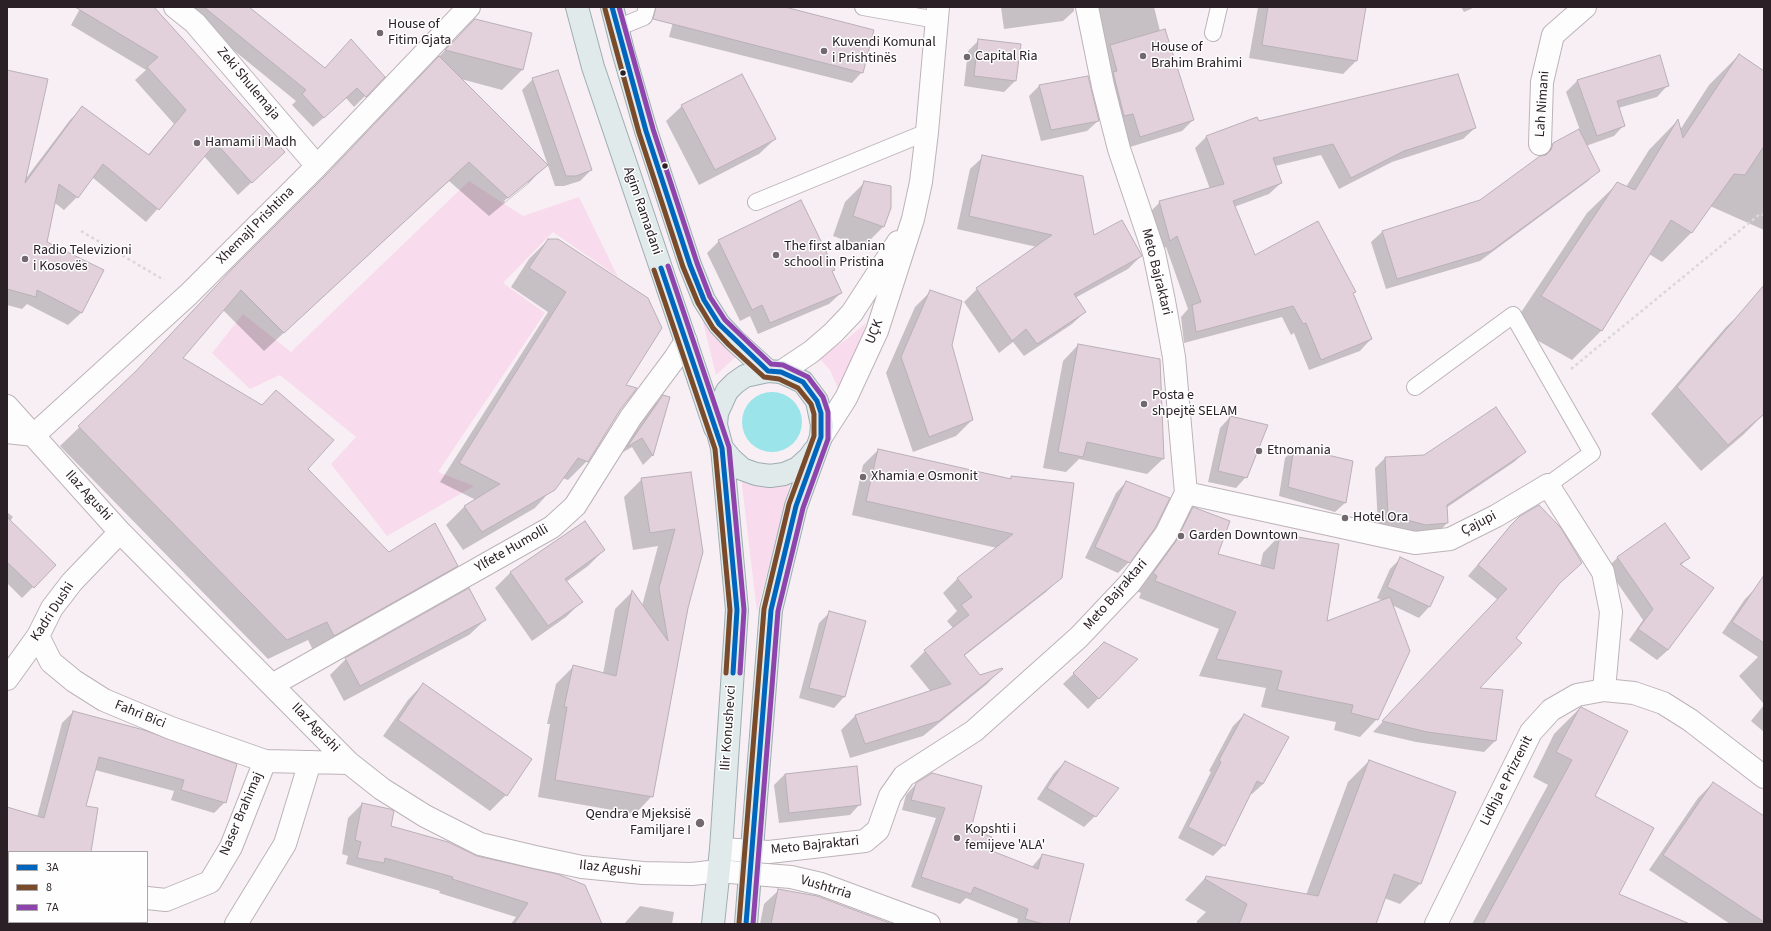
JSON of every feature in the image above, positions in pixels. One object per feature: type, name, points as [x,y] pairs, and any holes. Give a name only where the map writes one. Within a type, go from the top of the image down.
[{"type":"main road","name":"Agim Ramadani","points":[[577,7],[593,67],[720,442]]},
{"type":"main road","name":"Agim Ramadani","points":[[615,17],[646,131],[690,265],[704,300],[719,324],[734,340],[775,371],[802,382],[817,401],[822,419],[819,441]]},
{"type":"main road","name":"Ilir Konushevci","points":[[713,924],[721,849],[737,610],[717,413],[727,391],[745,376],[775,371]]},
{"type":"main road","name":"UÇK","points":[[720,442],[731,459],[742,469],[756,474],[770,476],[784,474],[798,468],[809,458],[819,441]]},
{"type":"main road","points":[[746,924],[771,610],[796,506],[819,441]]},
{"type":"street","name":"Zeki Shulemaja","points":[[175,7],[195,23],[317,166]]},
{"type":"street","name":"Xhemajl Prishtina","points":[[34,435],[189,294],[317,166],[469,7]]},
{"type":"street","name":"Meto Bajraktari","points":[[721,849],[752,852],[865,841],[878,830],[890,796],[904,776],[974,731],[1079,637],[1130,584],[1166,534],[1186,493],[1174,357],[1164,301],[1154,253],[1119,149],[1102,86],[1087,7]]},
{"type":"street","name":"Lah Nimani","points":[[1540,144],[1542,82],[1553,35],[1585,7]]},
{"type":"street","name":"UÇK","points":[[819,441],[846,398],[877,331],[912,219],[921,182],[927,132],[937,13]]},
{"type":"street","name":"UÇK","points":[[775,371],[811,352],[833,333],[852,313],[912,219]]},
{"type":"street","name":"Ylfete Humolli","points":[[272,685],[552,527],[575,506],[631,417],[686,341]]},
{"type":"street","name":"Ilaz Agushi","points":[[7,406],[120,532],[349,762],[382,789],[419,812],[480,844],[582,867],[643,873],[692,874],[718,871]]},
{"type":"street","points":[[7,432],[34,435]]},
{"type":"street","name":"Çajupi","points":[[1186,493],[1415,543],[1450,539],[1496,516],[1548,485]]},
{"type":"street","points":[[1548,485],[1603,572],[1611,612],[1604,690]]},
{"type":"street","name":"Kadri Dushi","points":[[7,679],[38,636],[52,608],[72,582],[120,532]]},
{"type":"street","name":"Fahri Bici","points":[[38,636],[51,662],[74,681],[104,700],[172,728],[265,761]]},
{"type":"street","name":"Lidhja e Prizrenit","points":[[1436,924],[1531,732],[1551,710],[1576,694],[1604,690],[1634,693],[1663,703],[1690,720],[1764,777]]},
{"type":"street","name":"Naser Brahimaj","points":[[148,898],[166,900],[210,882],[231,847],[265,761],[349,762]]},
{"type":"street","points":[[236,924],[285,844],[310,762]]},
{"type":"street","name":"Vushtrria","points":[[718,871],[751,875],[791,877],[821,884],[930,924]]},
{"type":"lane","points":[[615,17],[644,16],[647,7]]},
{"type":"lane","points":[[863,7],[937,13]]},
{"type":"lane","points":[[1213,34],[1219,7]]},
{"type":"lane","points":[[756,202],[927,132]]},
{"type":"lane","points":[[1415,387],[1513,315],[1592,453],[1548,485]]},
{"type":"path","points":[[1552,384],[1760,214],[1764,215]]},
{"type":"path","points":[[81,231],[189,294]]},
{"type":"shaded area","points":[[469,181],[523,216],[579,197],[618,277],[553,232],[503,283],[545,313],[438,472],[474,486],[387,536],[331,464],[356,437],[280,375],[250,389],[212,353],[243,314],[291,352]]},
{"type":"shaded area","points":[[702,318],[715,336],[740,353],[716,375]]},
{"type":"shaded area","points":[[866,323],[862,337],[838,388],[830,370],[818,357],[843,342]]},
{"type":"shaded area","points":[[743,480],[763,486],[790,484],[757,612],[742,485]]},
{"type":"water","points":[[772,392],[788,397],[793,401],[797,406],[802,422],[797,438],[793,443],[788,447],[772,452],[756,447],[751,443],[747,438],[742,422],[747,406],[751,401],[756,397]]},
{"type":"building","points":[[75,7],[154,7],[285,152],[252,183],[216,143],[159,210],[103,164],[78,198],[59,184],[47,242],[104,270],[82,313],[37,290],[36,297],[7,289],[7,70],[48,79],[25,183],[82,106],[149,155],[186,110],[147,67],[158,57]]},
{"type":"building","points":[[204,7],[249,7],[325,68],[351,39],[385,77],[366,97],[357,88],[324,118],[302,94],[306,90]]},
{"type":"building","name":"Kuvendi Komunal i Prishtinës","points":[[656,7],[785,7],[874,30],[863,73],[653,19]]},
{"type":"building","points":[[1268,7],[1366,7],[1357,61],[1262,45]]},
{"type":"building","points":[[475,19],[532,33],[523,70],[445,50]]},
{"type":"building","points":[[1165,29],[1194,120],[1140,137],[1133,114],[1124,116],[1113,72],[1117,71],[1110,45]]},
{"type":"building","points":[[978,39],[1021,44],[1016,81],[974,76]]},
{"type":"building","points":[[1739,54],[1764,71],[1764,146],[1745,175],[1734,174],[1692,233],[1671,220],[1602,331],[1541,296],[1617,182],[1635,190],[1678,119],[1683,138]]},
{"type":"building","points":[[1660,55],[1669,86],[1617,101],[1625,126],[1597,136],[1577,80]]},
{"type":"building","points":[[439,56],[548,165],[508,198],[469,162],[284,333],[241,290],[183,358],[262,405],[276,390],[334,440],[308,469],[389,552],[435,523],[458,566],[334,636],[327,622],[287,640],[78,426],[136,371],[233,268],[326,175]]},
{"type":"building","points":[[558,70],[592,170],[576,176],[566,176],[532,78]]},
{"type":"building","points":[[742,74],[776,139],[715,170],[681,105]]},
{"type":"building","points":[[1458,74],[1476,128],[1404,151],[1351,178],[1333,144],[1273,158],[1282,183],[1233,201],[1255,255],[1318,221],[1356,292],[1353,293],[1372,339],[1321,360],[1306,323],[1303,324],[1293,306],[1196,332],[1192,305],[1201,302],[1177,236],[1170,241],[1159,201],[1224,184],[1206,136],[1257,117],[1259,121]]},
{"type":"building","points":[[1088,76],[1099,121],[1051,130],[1039,85]]},
{"type":"building","points":[[1579,129],[1600,171],[1491,251],[1397,279],[1382,231],[1480,200],[1540,156],[1546,155],[1551,150],[1553,143]]},
{"type":"building","points":[[982,155],[1083,176],[1094,235],[1122,220],[1142,256],[1074,294],[1086,312],[1037,344],[1026,329],[1012,341],[976,288],[1052,235],[969,216]]},
{"type":"building","points":[[864,181],[891,186],[891,208],[884,227],[853,216]]},
{"type":"building","name":"The first albanian school in Pristina","points":[[801,200],[835,270],[832,271],[842,293],[770,323],[762,305],[752,310],[718,240]]},
{"type":"building","points":[[548,239],[558,239],[648,298],[662,328],[626,385],[637,388],[620,410],[588,462],[578,458],[555,490],[482,532],[464,506],[500,484],[459,463],[566,292],[529,268]]},
{"type":"building","points":[[1764,285],[1764,414],[1728,445],[1677,387]]},
{"type":"building","points":[[930,290],[962,301],[952,345],[973,420],[929,437],[901,357]]},
{"type":"building","points":[[1078,344],[1160,359],[1164,459],[1087,442],[1083,457],[1058,452]]},
{"type":"building","points":[[663,395],[670,397],[653,456],[642,438],[627,447]]},
{"type":"building","points":[[1496,407],[1526,452],[1447,505],[1448,523],[1426,525],[1388,515],[1385,457],[1424,455]]},
{"type":"building","points":[[1230,416],[1268,425],[1247,478],[1218,471]]},
{"type":"building","points":[[1294,447],[1353,461],[1346,503],[1288,487]]},
{"type":"building","points":[[878,449],[1011,479],[1011,476],[1074,483],[1062,578],[964,655],[980,675],[1002,668],[1003,669],[939,721],[865,744],[855,715],[951,684],[924,650],[969,615],[961,605],[972,597],[957,578],[1013,534],[866,501]]},
{"type":"building","points":[[691,472],[703,552],[688,608],[653,797],[555,780],[567,707],[564,707],[573,665],[616,676],[632,590],[668,641],[659,588],[675,529],[650,533],[641,478]]},
{"type":"building","points":[[1126,481],[1170,498],[1155,528],[1130,563],[1095,547]]},
{"type":"building","points":[[1539,505],[1561,528],[1582,563],[1560,583],[1516,638],[1522,643],[1480,688],[1503,690],[1496,741],[1427,732],[1382,721],[1507,589],[1478,565],[1520,516]]},
{"type":"building","points":[[1193,507],[1230,521],[1218,554],[1274,569],[1280,534],[1339,544],[1327,621],[1390,597],[1410,651],[1378,720],[1351,713],[1353,705],[1277,690],[1282,671],[1216,659],[1236,612],[1155,581],[1157,576],[1153,573],[1176,541]]},
{"type":"building","points":[[7,517],[56,565],[34,588],[7,562]]},
{"type":"building","points":[[585,521],[605,550],[565,579],[583,602],[548,626],[510,572]]},
{"type":"building","points":[[1665,523],[1690,558],[1680,564],[1714,588],[1668,650],[1638,629],[1653,609],[1617,557]]},
{"type":"building","points":[[1400,557],[1444,577],[1430,607],[1387,587]]},
{"type":"building","points":[[1764,575],[1764,643],[1732,622]]},
{"type":"building","points":[[469,588],[486,620],[360,686],[345,658]]},
{"type":"building","points":[[829,611],[866,621],[845,697],[809,688]]},
{"type":"building","points":[[1104,642],[1138,659],[1099,699],[1073,673]]},
{"type":"building","points":[[423,683],[532,759],[507,796],[398,720]]},
{"type":"building","points":[[1581,707],[1628,731],[1595,796],[1654,828],[1619,894],[1690,924],[1483,924],[1572,760],[1556,752]]},
{"type":"building","points":[[73,711],[144,730],[237,764],[226,803],[181,790],[184,780],[99,757],[86,806],[98,808],[91,851],[7,852],[7,807],[44,818]]},
{"type":"building","points":[[1244,714],[1289,737],[1263,784],[1257,781],[1225,846],[1188,827],[1221,762],[1219,760]]},
{"type":"building","points":[[1369,760],[1456,792],[1421,884],[1394,874],[1376,924],[1239,924],[1247,904],[1205,879],[1206,876],[1318,896]]},
{"type":"building","points":[[1065,761],[1119,788],[1096,817],[1047,788]]},
{"type":"building","points":[[857,766],[861,805],[789,813],[785,774]]},
{"type":"building","points":[[932,773],[982,786],[971,829],[992,837],[987,849],[1038,869],[1042,854],[1084,864],[1069,924],[1044,924],[1025,919],[1028,909],[974,887],[971,894],[921,877],[945,808],[911,800],[916,783]]},
{"type":"building","points":[[1713,782],[1764,816],[1764,922],[1663,855]]},
{"type":"building","points":[[362,803],[394,811],[391,826],[448,842],[477,856],[557,874],[585,885],[602,924],[514,924],[528,903],[452,879],[453,877],[385,858],[384,863],[357,858],[361,842],[355,840]]},
{"type":"building","points":[[778,889],[817,896],[892,924],[771,924]]},
{"type":"transit line","name":"3A","points":[[612,7],[646,131],[690,265],[704,300],[719,324],[768,371],[781,372],[803,382],[817,401],[821,413],[821,437],[796,506],[771,610],[746,924]]},
{"type":"transit line","name":"7A","points":[[619,7],[653,129],[697,263],[710,297],[725,320],[771,364],[783,365],[808,377],[823,397],[828,412],[828,439],[803,508],[778,611],[753,924]]},
{"type":"transit line","name":"8","points":[[605,9],[639,133],[683,267],[698,303],[713,328],[729,345],[764,377],[779,379],[798,388],[811,404],[814,414],[814,436],[789,504],[764,609],[739,923]]},
{"type":"transit line","name":"7A","points":[[668,266],[729,447],[744,610],[740,673]]},
{"type":"transit line","name":"3A","points":[[661,268],[722,448],[737,610],[733,673]]},
{"type":"transit line","name":"8","points":[[654,270],[715,449],[730,610],[726,673]]},
{"type":"place","name":"House of Fitim Gjata","points":[[380,33]]},
{"type":"place","name":"Kuvendi Komunal i Prishtinës","points":[[824,51]]},
{"type":"place","name":"House of Brahim Brahimi","points":[[1143,56]]},
{"type":"place","name":"Capital Ria","points":[[967,57]]},
{"type":"place","name":"Hamami i Madh","points":[[197,143]]},
{"type":"place","name":"The first albanian school in Pristina","points":[[776,255]]},
{"type":"place","name":"Radio Televizioni i Kosovës","points":[[25,259]]},
{"type":"place","name":"Posta e shpejtë SELAM","points":[[1144,404]]},
{"type":"place","name":"Etnomania","points":[[1259,451]]},
{"type":"place","name":"Xhamia e Osmonit","points":[[863,477]]},
{"type":"place","name":"Hotel Ora","points":[[1345,518]]},
{"type":"place","name":"Garden Downtown","points":[[1181,536]]},
{"type":"place","name":"Qendra e Mjeksisë Familjare I","points":[[700,823]]},
{"type":"place","name":"Kopshti i femijeve 'ALA'","points":[[957,838]]}]
